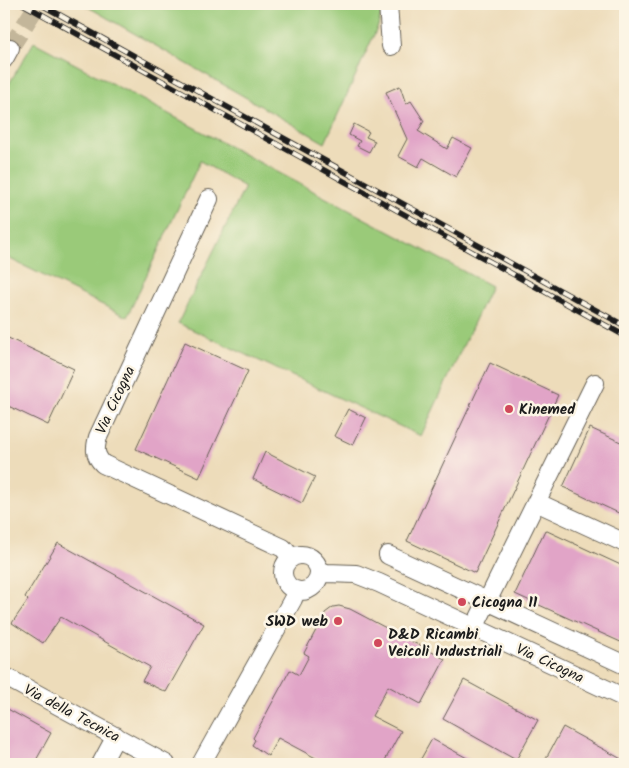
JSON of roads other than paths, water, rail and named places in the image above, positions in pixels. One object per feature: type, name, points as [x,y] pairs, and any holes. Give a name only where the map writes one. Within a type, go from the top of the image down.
[{"type":"street","points":[[388,4],[391,46]]},
{"type":"street","name":"Via Cicogna","points":[[209,199],[98,437],[95,447],[96,455],[103,464],[283,548],[291,557],[297,555],[309,556],[317,564],[319,570],[326,573],[356,574],[625,698]]},
{"type":"street","points":[[474,628],[595,383]]},
{"type":"street","points":[[536,502],[625,543]]},
{"type":"street","points":[[388,555],[625,664]]},
{"type":"street","points":[[291,557],[284,566],[284,578],[286,584],[296,590],[302,591],[313,586],[319,576],[319,570]]},
{"type":"street","points":[[200,764],[293,600],[296,590]]},
{"type":"street","name":"Via della Tecnica","points":[[4,676],[166,764]]},
{"type":"street","points":[[101,764],[116,736]]},
{"type":"tunnel","points":[[10,48],[38,4]]},
{"type":"railway","points":[[23,4],[625,336]]},
{"type":"railway","points":[[40,4],[625,326]]},
{"type":"place","name":"Kinemed","points":[[509,409]]},
{"type":"place","name":"Cicogna 11","points":[[462,602]]},
{"type":"place","name":"SWD web","points":[[338,621]]},
{"type":"place","name":"D&D Ricambi Veicoli Industriali","points":[[378,643]]}]
